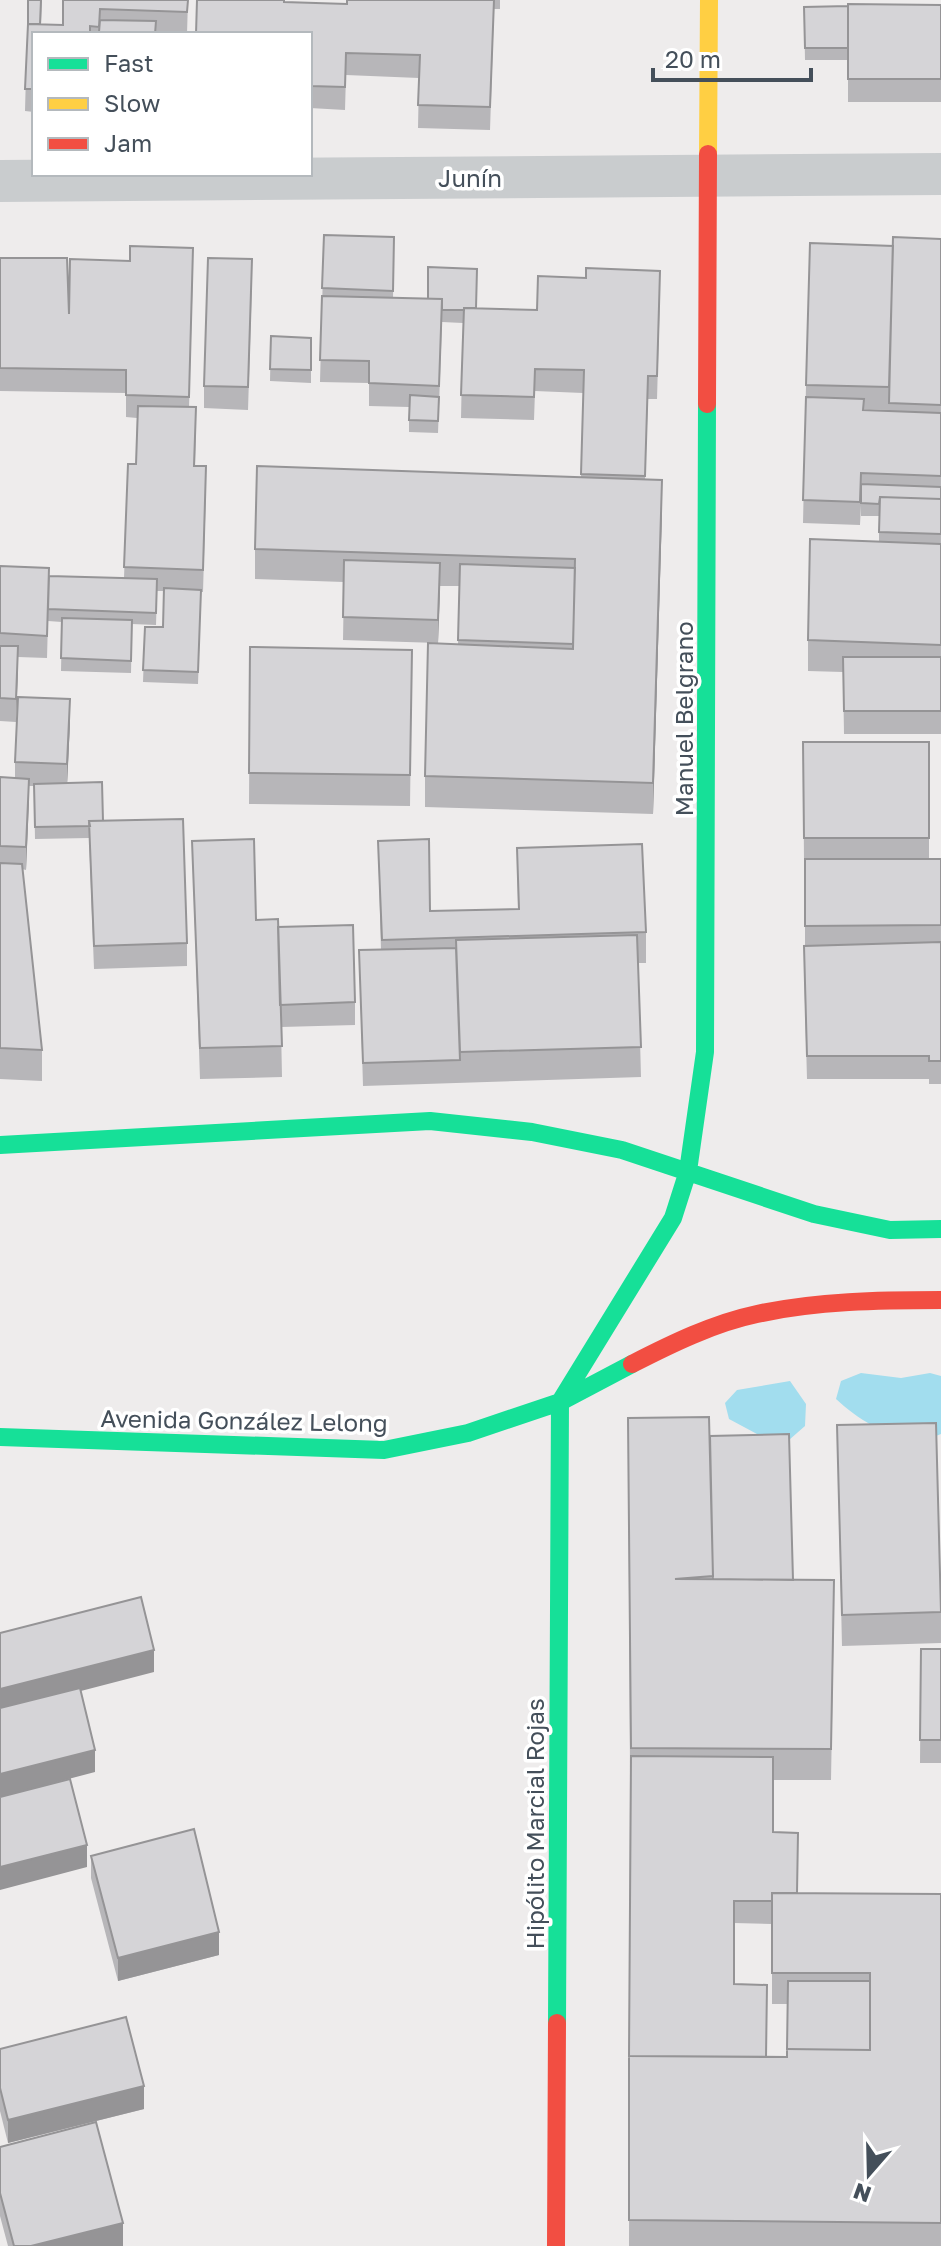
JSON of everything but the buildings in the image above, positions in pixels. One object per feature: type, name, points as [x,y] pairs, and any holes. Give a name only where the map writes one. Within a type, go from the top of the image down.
[{"type":"street","name":"Manuel Belgrano","points":[[560,1402],[673,1218],[688,1171],[705,1052],[709,0]]},
{"type":"street","name":"Junín","points":[[0,181],[941,174]]},
{"type":"street","points":[[0,1145],[430,1121],[532,1132],[622,1150],[814,1214],[890,1230],[941,1229]]},
{"type":"street","name":"Avenida González Lelong","points":[[0,1437],[384,1450],[468,1433],[560,1402],[673,1343],[757,1314],[879,1300],[941,1300]]},
{"type":"street","name":"Hipólito Marcial Rojas","points":[[556,2246],[560,1402]]},
{"type":"water","points":[[861,1373],[901,1378],[930,1373],[941,1376],[941,1434],[913,1439],[899,1436],[871,1425],[846,1408],[836,1399],[841,1381]]},
{"type":"water","points":[[790,1381],[806,1404],[805,1426],[781,1447],[729,1419],[725,1403],[737,1390]]},
{"type":"traffic: fast","points":[[560,1402],[673,1218],[688,1171],[705,1052],[707,404]]},
{"type":"traffic: fast","points":[[0,1145],[430,1121],[532,1132],[622,1150],[814,1214],[890,1230],[941,1229]]},
{"type":"traffic: fast","points":[[0,1437],[384,1450],[468,1433],[560,1402],[632,1364]]},
{"type":"traffic: fast","points":[[557,2023],[560,1402]]},
{"type":"traffic: slow","points":[[708,154],[709,0]]},
{"type":"traffic: jam","points":[[707,404],[708,154]]},
{"type":"traffic: jam","points":[[632,1364],[709,1329],[757,1314],[825,1304],[941,1300]]},
{"type":"traffic: jam","points":[[556,2246],[557,2023]]}]
